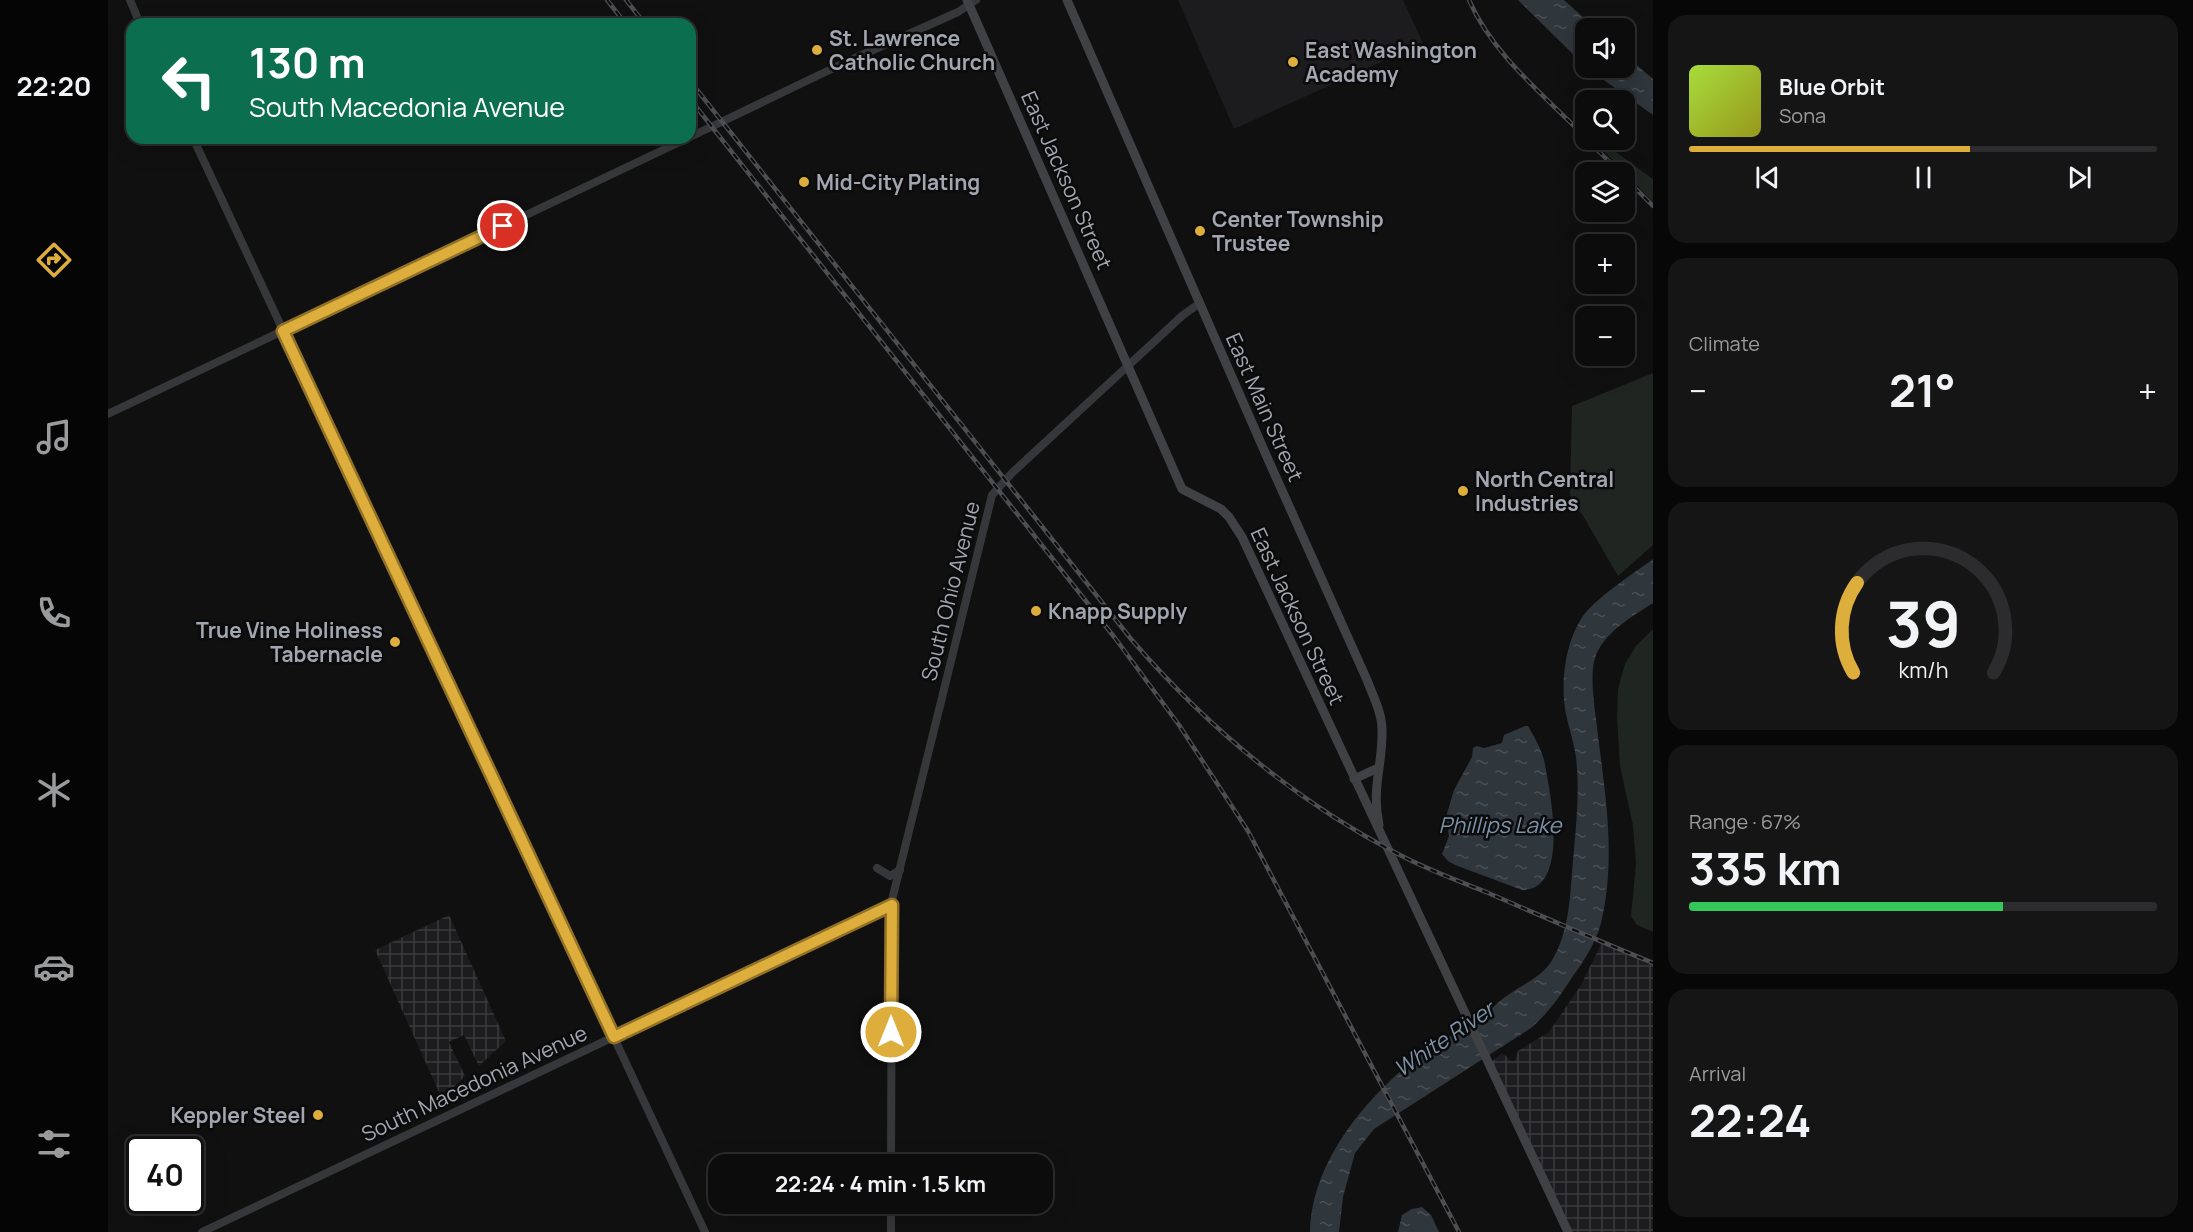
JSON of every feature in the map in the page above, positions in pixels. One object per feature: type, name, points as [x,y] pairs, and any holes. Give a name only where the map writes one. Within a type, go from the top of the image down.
[{"type":"main road","name":"East Main Street","points":[[1067,0],[1367,680],[1382,722],[1375,798],[1382,837]]},
{"type":"main road","name":"East Jackson Street","points":[[971,2],[1182,489],[1221,509],[1242,537],[1568,1232]]},
{"type":"main road","points":[[1354,779],[1378,768]]},
{"type":"street","points":[[129,0],[138,18]]},
{"type":"street","points":[[696,135],[971,2]]},
{"type":"street","points":[[196,144],[705,1232]]},
{"type":"street","points":[[108,414],[676,144]]},
{"type":"street","name":"South Ohio Avenue","points":[[891,1154],[892,903],[992,495],[1012,473],[1183,315],[1200,303]]},
{"type":"street","points":[[877,868],[890,876],[900,870]]},
{"type":"street","name":"South Macedonia Avenue","points":[[202,1232],[892,903]]},
{"type":"street","points":[[891,1214],[891,1232]]},
{"type":"shaded area","name":"East Washington Academy","points":[[1178,0],[1403,0],[1423,43],[1234,129]]},
{"type":"shaded area","points":[[1603,150],[1613,150],[1630,162],[1615,162]]},
{"type":"shaded area","points":[[1635,166],[1653,179],[1653,202],[1635,183]]},
{"type":"shaded area","points":[[1653,373],[1653,545],[1618,576],[1582,514],[1572,506],[1570,493],[1572,406]]},
{"type":"shaded area","points":[[1653,629],[1653,932],[1637,925],[1631,916],[1636,864],[1633,826],[1620,766],[1617,717],[1618,689],[1625,664],[1636,646]]},
{"type":"shaded area","points":[[449,915],[506,1041],[479,1066],[464,1035],[449,1042],[465,1076],[442,1099],[375,950]]},
{"type":"shaded area","points":[[1602,942],[1653,963],[1653,1232],[1568,1232],[1490,1063],[1502,1053],[1512,1061],[1515,1060],[1518,1051],[1549,1032],[1581,985]]},
{"type":"water","points":[[1518,0],[1564,0],[1584,18],[1575,18],[1575,56]]},
{"type":"water","points":[[1635,64],[1653,79],[1653,115],[1635,102],[1635,90],[1618,90],[1601,78],[1635,78]]},
{"type":"water","points":[[1653,559],[1653,603],[1613,631],[1600,646],[1594,663],[1593,695],[1609,853],[1606,899],[1599,930],[1592,945],[1557,999],[1531,1028],[1374,1129],[1355,1153],[1343,1197],[1339,1232],[1310,1232],[1313,1205],[1321,1179],[1346,1131],[1363,1109],[1422,1053],[1474,1023],[1504,997],[1542,972],[1551,962],[1566,926],[1578,796],[1576,757],[1564,699],[1564,678],[1569,645],[1583,616],[1589,609]]},
{"type":"water","name":"Phillips Lake","points":[[1528,726],[1533,734],[1544,760],[1553,814],[1554,836],[1552,857],[1547,874],[1537,886],[1522,890],[1455,865],[1442,854],[1449,836],[1446,817],[1454,790],[1472,757],[1473,748],[1477,746],[1484,748],[1502,743],[1504,735]]},
{"type":"water","points":[[1422,1207],[1431,1215],[1439,1232],[1398,1232],[1402,1215],[1412,1209]]},
{"type":"railway","points":[[607,0],[621,18]]},
{"type":"railway","points":[[626,0],[640,18]]},
{"type":"railway","points":[[1469,0],[1479,20],[1505,56],[1575,127]]},
{"type":"railway","points":[[696,89],[1131,639],[1190,702],[1221,731],[1254,759],[1323,810],[1398,854],[1653,963]]},
{"type":"railway","points":[[696,107],[1115,638],[1179,725],[1248,831],[1459,1232]]},
{"type":"railway","points":[[1597,150],[1610,162]]},
{"type":"railway","points":[[1635,188],[1653,206]]},
{"type":"place","name":"St. Lawrence Catholic Church","points":[[817,50]]},
{"type":"place","name":"East Washington Academy","points":[[1293,62]]},
{"type":"place","name":"Mid-City Plating","points":[[804,182]]},
{"type":"place","name":"Center Township Trustee","points":[[1200,231]]},
{"type":"place","name":"North Central Industries","points":[[1463,491]]},
{"type":"place","name":"Knapp Supply","points":[[1036,611]]},
{"type":"place","name":"True Vine Holiness Tabernacle","points":[[395,642]]},
{"type":"place","name":"Keppler Steel","points":[[318,1115]]},
{"type":"route","points":[[503,226],[283,331],[614,1037],[892,905],[891,1032]]},
{"type":"water label","name":"White River","points":[[1444,1039]]}]
